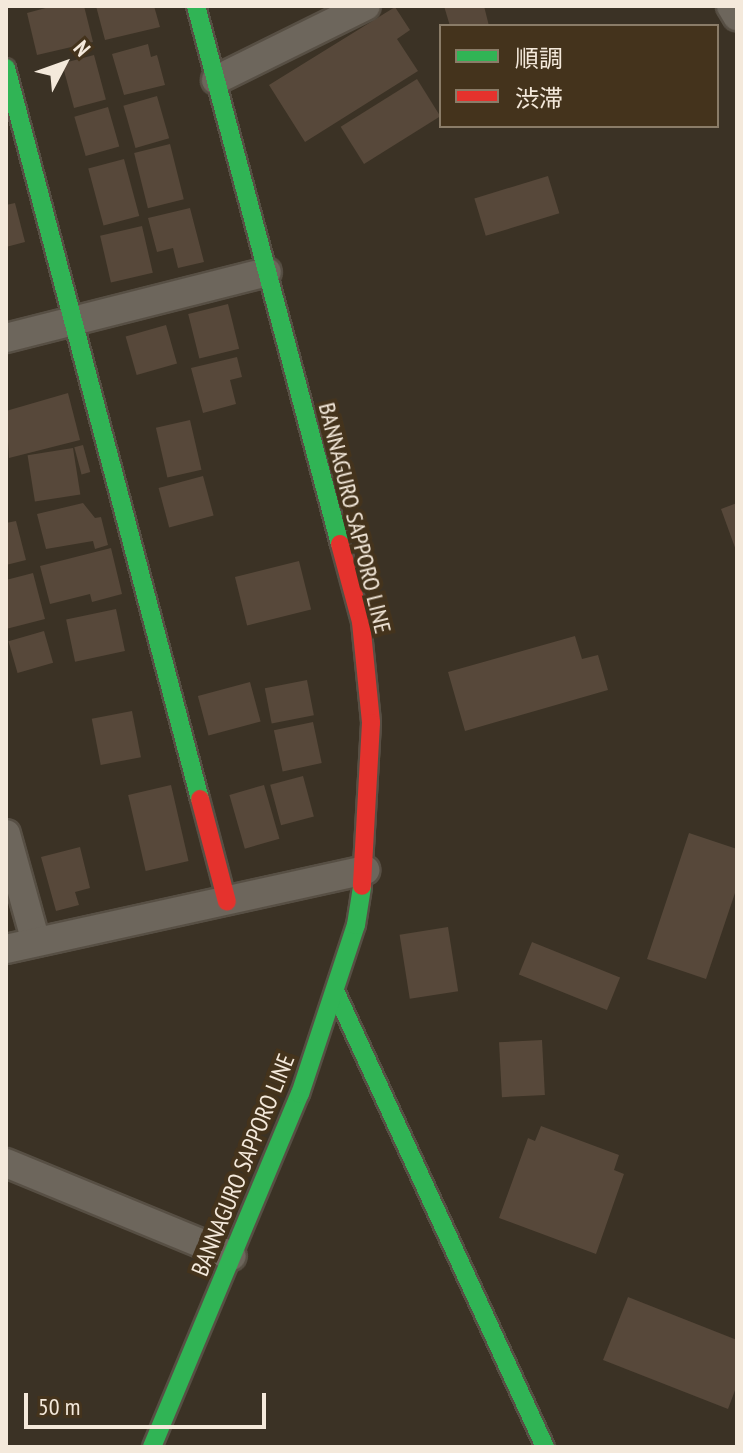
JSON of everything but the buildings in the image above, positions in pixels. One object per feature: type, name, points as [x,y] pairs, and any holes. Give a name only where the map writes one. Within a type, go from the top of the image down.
[{"type":"main road","name":"BANNAGURO SAPPORO LINE","points":[[152,1447],[300,1094],[356,925],[365,870],[371,723],[361,622],[196,6]]},
{"type":"main road","points":[[6,68],[19,167],[76,320],[227,902]]},
{"type":"main road","points":[[335,991],[545,1447]]},
{"type":"street","points":[[216,80],[366,6]]},
{"type":"street","points":[[731,6],[737,16]]},
{"type":"street","points":[[6,338],[267,272]]},
{"type":"street","points":[[6,834],[36,942]]},
{"type":"street","points":[[6,949],[365,870]]},
{"type":"street","points":[[6,1163],[232,1256]]},
{"type":"traffic: fast","points":[[196,6],[340,544]]},
{"type":"traffic: fast","points":[[6,68],[200,799]]},
{"type":"traffic: fast","points":[[152,1447],[300,1094],[356,925],[362,886]]},
{"type":"traffic: fast","points":[[335,991],[545,1447]]},
{"type":"traffic: jam","points":[[340,544],[361,622],[371,723],[362,886]]},
{"type":"traffic: jam","points":[[200,799],[227,902]]}]
